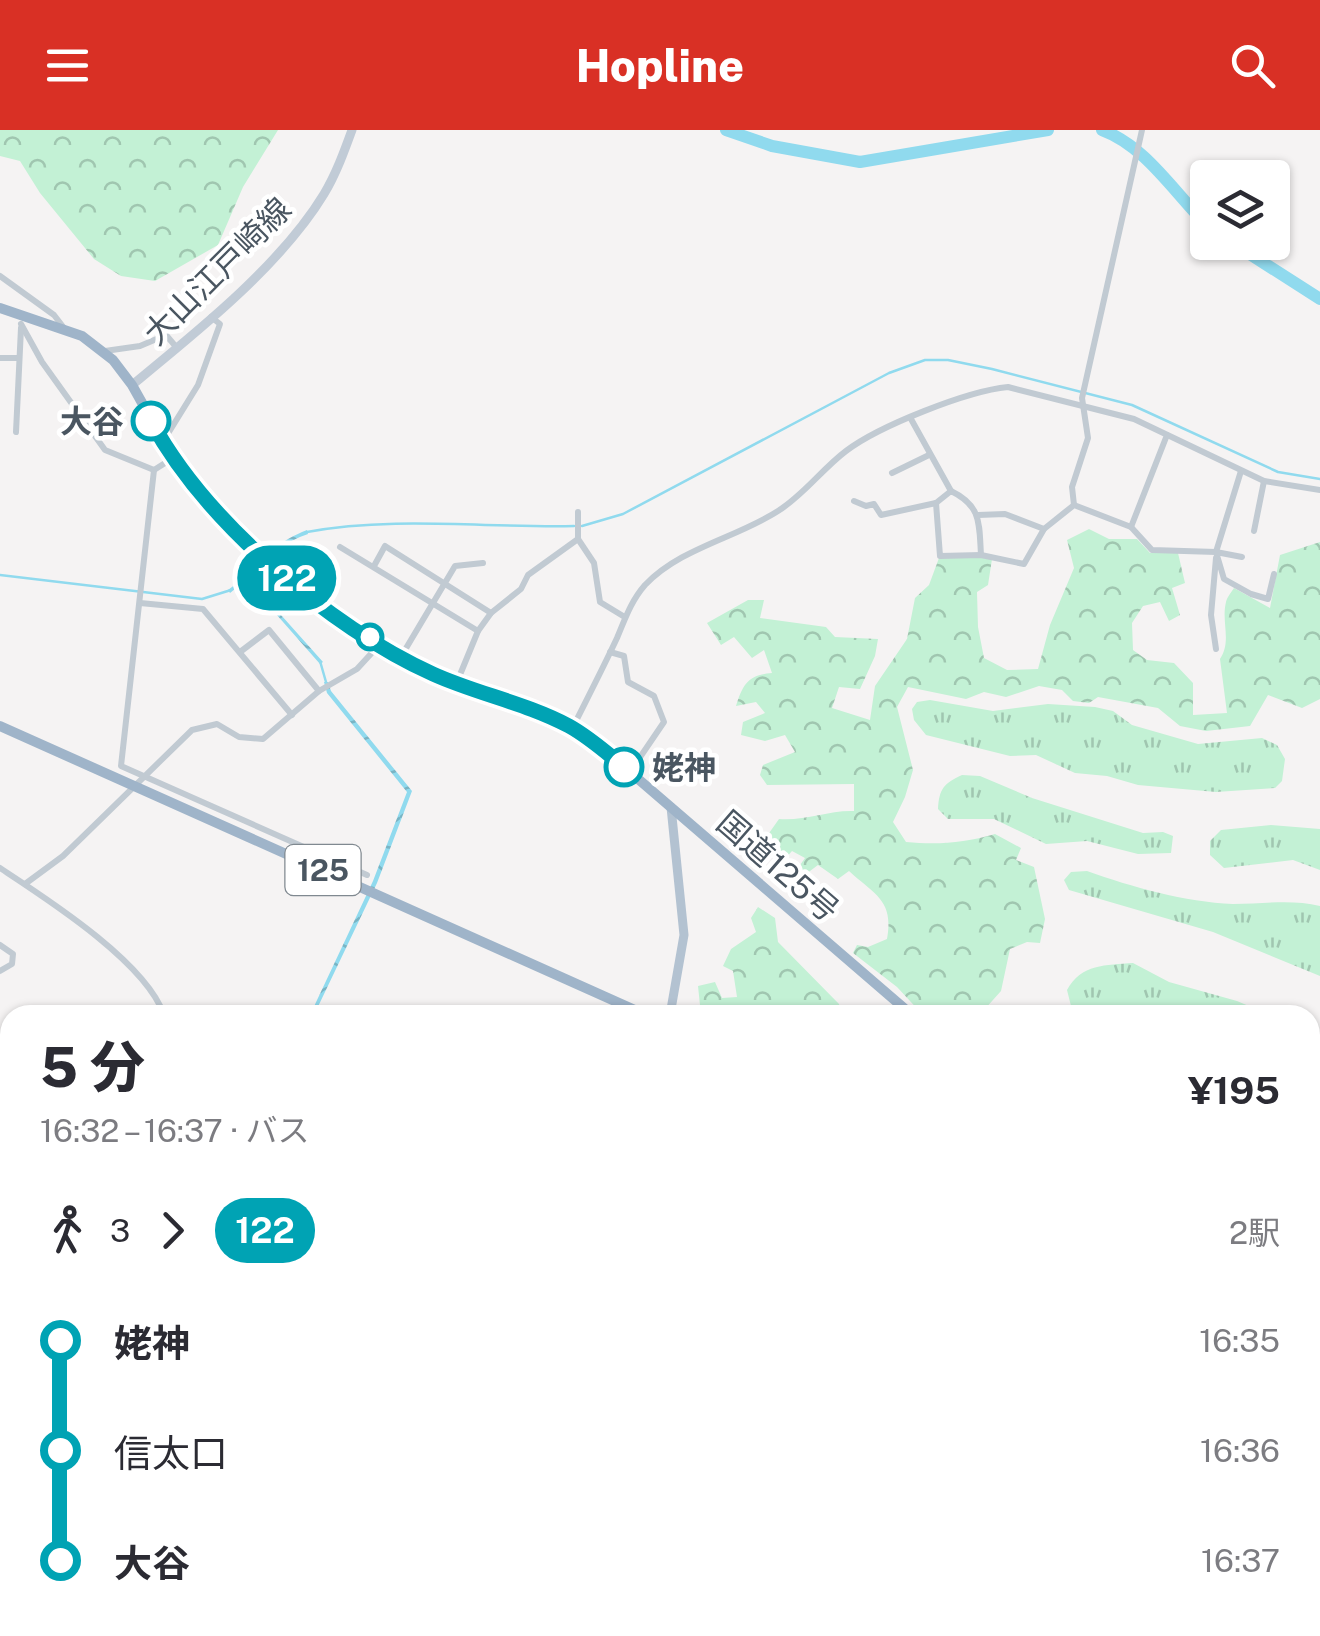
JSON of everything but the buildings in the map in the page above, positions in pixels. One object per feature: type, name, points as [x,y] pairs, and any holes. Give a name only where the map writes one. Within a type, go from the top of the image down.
[{"type":"highway","name":"国道125号","points":[[0,308],[22,319],[64,329],[104,351],[132,384],[172,458],[200,494],[312,600],[380,644],[456,683],[573,728],[630,772],[900,1005]]},
{"type":"highway","name":"125","points":[[0,726],[624,1005]]},
{"type":"main road","name":"大山江戸崎線","points":[[132,384],[211,317],[298,230],[326,191],[352,130]]},
{"type":"main road","points":[[671,807],[684,935],[672,1005]]},
{"type":"street","points":[[1074,505],[1072,488],[1088,438],[1082,402],[1142,130]]},
{"type":"street","points":[[0,276],[54,315],[64,329]]},
{"type":"street","points":[[163,442],[198,385],[220,324],[211,317]]},
{"type":"street","points":[[16,432],[22,319]]},
{"type":"street","points":[[22,319],[42,362],[105,450],[154,470]]},
{"type":"street","points":[[104,351],[140,346],[166,335],[177,348]]},
{"type":"street","points":[[0,358],[19,358]]},
{"type":"street","points":[[573,728],[623,616],[645,585],[671,564],[779,511],[844,452],[869,436],[987,389],[1008,387],[1082,402],[1134,419],[1264,481],[1320,490]]},
{"type":"street","points":[[910,419],[951,492],[967,499],[978,515],[981,554]]},
{"type":"street","points":[[1131,527],[1167,436]]},
{"type":"street","points":[[892,473],[930,455]]},
{"type":"street","points":[[154,470],[172,458]]},
{"type":"street","points":[[154,470],[120,766],[367,875]]},
{"type":"street","points":[[1216,649],[1211,615],[1216,552],[1240,470]]},
{"type":"street","points":[[1254,530],[1264,481]]},
{"type":"street","points":[[854,501],[866,506],[874,504],[881,515],[936,503],[951,492]]},
{"type":"street","points":[[936,503],[940,556],[981,554],[1024,564],[1044,529],[1074,505]]},
{"type":"street","points":[[1074,505],[1131,527],[1152,550],[1242,557]]},
{"type":"street","points":[[578,512],[578,540],[594,563],[600,602],[623,616]]},
{"type":"street","points":[[978,515],[1004,514],[1044,529]]},
{"type":"street","points":[[456,683],[478,632],[491,614],[521,589],[528,576],[578,540]]},
{"type":"street","points":[[374,566],[385,546],[491,614]]},
{"type":"street","points":[[340,547],[478,632]]},
{"type":"street","points":[[1216,552],[1224,579],[1252,594],[1268,598],[1274,574]]},
{"type":"street","points":[[401,656],[455,566],[482,563]]},
{"type":"street","points":[[140,601],[203,609],[292,716]]},
{"type":"street","points":[[240,652],[269,630],[319,691]]},
{"type":"street","points":[[24,884],[63,856],[176,743],[202,726],[217,724],[240,737],[263,739],[319,691],[357,669],[380,644]]},
{"type":"street","points":[[610,652],[624,656],[628,682],[654,696],[664,722],[630,772]]},
{"type":"street","points":[[0,868],[100,939],[151,989],[159,1005]]},
{"type":"street","points":[[0,883],[12,876]]},
{"type":"street","points":[[0,945],[13,954],[12,964],[0,971]]},
{"type":"green space","points":[[0,130],[278,130],[243,187],[218,245],[155,281],[121,276],[94,259],[40,193],[20,161],[0,156]]},
{"type":"green space","points":[[1089,529],[1109,539],[1137,539],[1150,553],[1178,553],[1185,583],[1172,588],[1180,615],[1169,621],[1160,602],[1143,606],[1132,623],[1133,650],[1147,660],[1174,663],[1193,683],[1193,715],[1227,713],[1220,659],[1225,645],[1226,602],[1234,588],[1270,608],[1280,555],[1320,542],[1320,699],[1302,708],[1268,695],[1250,726],[1206,731],[1180,726],[1158,708],[1098,697],[1089,703],[1073,701],[1062,690],[1039,686],[1006,697],[984,692],[966,699],[908,687],[897,707],[913,770],[893,822],[906,842],[951,842],[995,834],[1021,848],[1016,860],[1034,867],[1045,919],[1040,943],[1027,942],[1010,949],[1001,991],[988,1005],[914,1005],[853,953],[857,945],[868,947],[887,939],[888,915],[880,899],[849,871],[838,879],[818,865],[806,874],[798,868],[805,858],[792,851],[785,859],[769,847],[767,836],[779,819],[854,811],[854,784],[767,785],[760,775],[763,765],[795,752],[785,735],[765,741],[741,735],[743,722],[765,713],[756,702],[736,706],[748,682],[772,673],[764,650],[752,658],[734,637],[721,645],[707,623],[748,600],[764,600],[760,618],[826,627],[835,637],[878,639],[860,689],[839,687],[832,708],[870,720],[875,686],[907,639],[915,598],[929,585],[939,558],[961,555],[992,559],[988,585],[977,592],[984,658],[1007,670],[1038,669],[1050,625],[1074,568],[1067,540]]},
{"type":"green space","points":[[930,700],[993,711],[1048,704],[1095,707],[1113,711],[1132,725],[1198,744],[1262,738],[1277,745],[1285,759],[1282,781],[1275,788],[1216,792],[1138,785],[1107,776],[1075,773],[1036,755],[1010,756],[926,735],[914,720],[912,709],[917,702]]},
{"type":"green space","points":[[962,775],[980,776],[1032,798],[1143,833],[1163,832],[1173,836],[1171,853],[1138,854],[1087,841],[1046,844],[994,819],[948,819],[938,809],[941,792]]},
{"type":"green space","points":[[1271,825],[1320,829],[1320,870],[1293,860],[1224,868],[1210,855],[1210,841],[1221,830]]},
{"type":"green space","points":[[1087,871],[1196,900],[1320,906],[1320,976],[1213,932],[1069,890],[1064,880],[1071,872]]},
{"type":"green space","points":[[758,907],[775,918],[778,942],[839,1005],[700,1005],[698,986],[715,982],[722,998],[737,997],[733,971],[723,966],[731,949],[756,932],[751,918]]},
{"type":"green space","points":[[1133,963],[1169,982],[1246,1005],[1071,1005],[1067,990],[1079,975],[1113,964]]},
{"type":"water","points":[[307,530],[308,534],[275,552],[248,578],[323,662],[320,664],[246,580],[230,593],[228,590],[272,550]]},
{"type":"water","points":[[324,682],[328,682],[331,691],[412,791],[377,883],[319,1005],[315,1005],[373,881],[407,792],[327,693]]},
{"type":"waterway","points":[[726,130],[772,146],[860,162],[1048,130]]},
{"type":"waterway","points":[[1102,130],[1146,159],[1190,207]]},
{"type":"waterway","points":[[1259,260],[1320,299]]},
{"type":"waterway","points":[[582,526],[623,514],[889,373],[925,360],[948,360],[992,369],[1132,405],[1278,472],[1320,479]]},
{"type":"waterway","points":[[307,532],[407,524],[574,526]]},
{"type":"waterway","points":[[0,575],[202,599],[231,590]]},
{"type":"waterway","points":[[320,661],[326,682]]},
{"type":"bus line","name":"122","points":[[151,421],[172,458],[200,494],[312,600],[432,673],[573,728],[624,767]]},
{"type":"place","name":"大谷","points":[[151,421]]},
{"type":"place","name":"姥神","points":[[624,767]]}]
